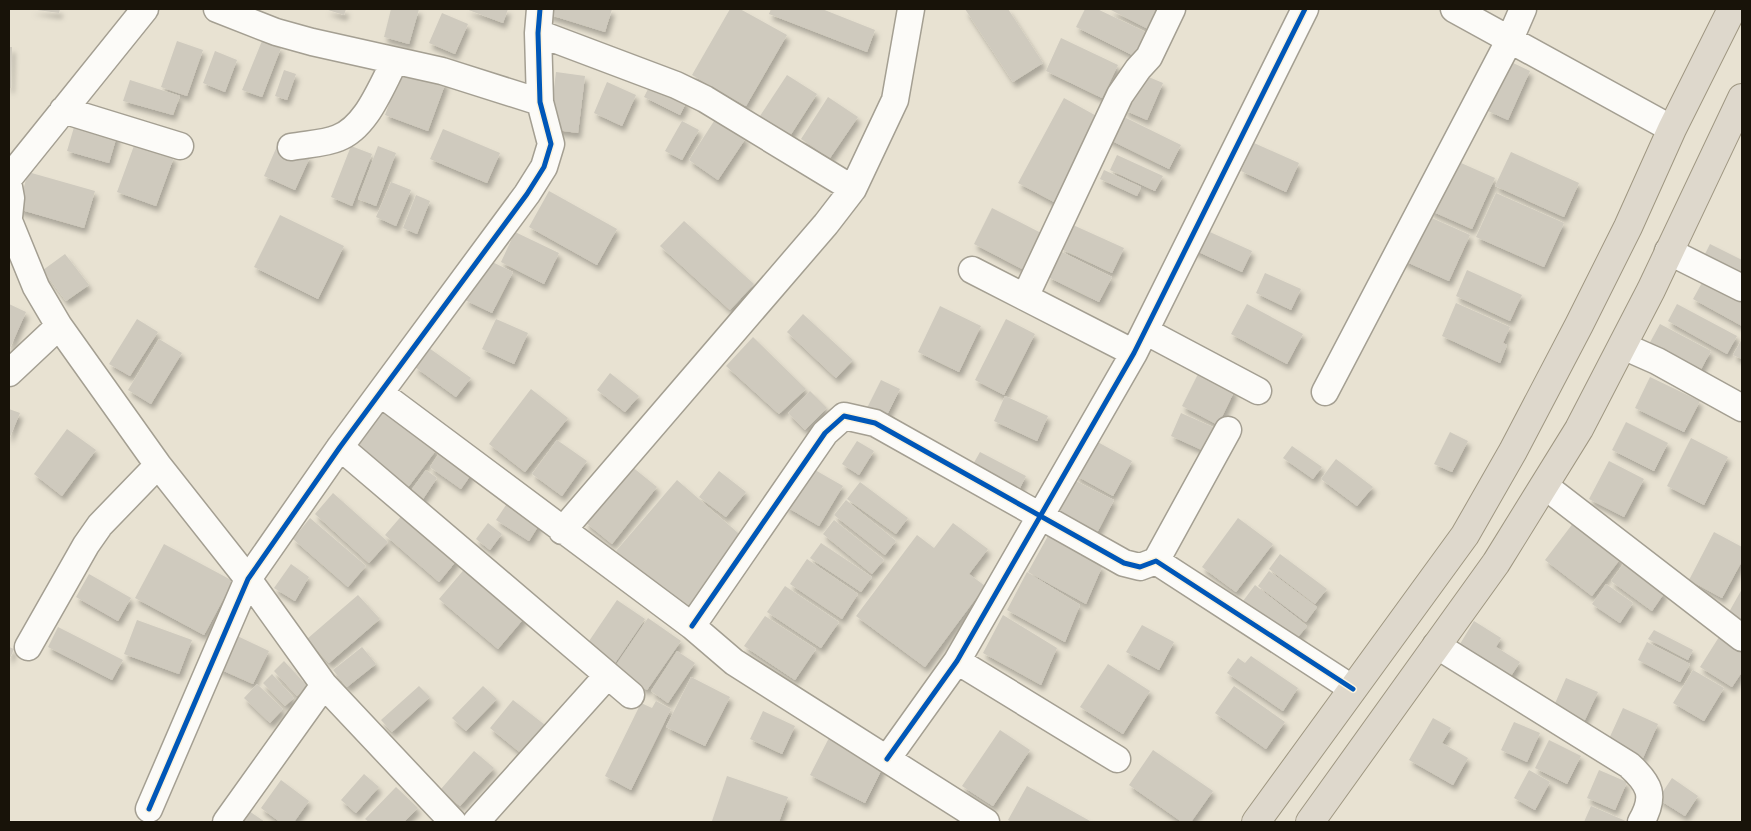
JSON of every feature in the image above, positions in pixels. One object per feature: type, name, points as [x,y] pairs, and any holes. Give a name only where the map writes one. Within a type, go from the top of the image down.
[{"type":"highway","points":[[1256,822],[1465,535],[1513,451],[1628,227],[1672,129],[1732,9]]},
{"type":"highway","points":[[1319,819],[1436,645],[1496,563],[1579,429],[1622,346],[1742,98]]},
{"type":"street","points":[[9,178],[145,9]]},
{"type":"street","points":[[217,9],[276,32],[475,80],[540,102]]},
{"type":"street","points":[[562,531],[826,224],[853,189],[895,100],[911,9]]},
{"type":"street","points":[[1025,298],[1120,95],[1138,68],[1149,57],[1172,9]]},
{"type":"street","points":[[886,759],[957,661],[1139,342],[1304,9]]},
{"type":"street","points":[[1454,9],[1672,129]]},
{"type":"street","points":[[1324,392],[1510,39],[1523,9]]},
{"type":"street","points":[[149,809],[248,579],[340,447],[527,194],[544,167],[551,144],[540,102],[539,21],[705,99],[853,189]]},
{"type":"street","points":[[291,146],[337,139],[351,130],[364,116],[395,61]]},
{"type":"street","points":[[63,110],[180,146]]},
{"type":"street","points":[[9,187],[11,198],[9,217]]},
{"type":"street","points":[[9,221],[36,287],[59,326],[158,465],[248,579],[324,685],[453,822]]},
{"type":"street","points":[[1668,251],[1742,288]]},
{"type":"street","points":[[972,270],[1025,298],[1139,342],[1258,392]]},
{"type":"street","points":[[9,373],[59,326]]},
{"type":"street","points":[[1622,346],[1742,408]]},
{"type":"street","points":[[380,393],[562,531],[692,626],[734,662],[986,822]]},
{"type":"street","points":[[692,626],[825,433],[844,416],[875,424],[1124,562],[1140,567],[1156,561],[1228,430]]},
{"type":"street","points":[[340,447],[631,695]]},
{"type":"street","points":[[28,648],[100,525],[158,465]]},
{"type":"street","points":[[1545,486],[1742,638]]},
{"type":"street","points":[[1156,561],[1353,689]]},
{"type":"street","points":[[1436,645],[1629,765],[1646,780],[1651,798],[1641,822]]},
{"type":"street","points":[[957,661],[1117,759]]},
{"type":"street","points":[[476,822],[607,676]]},
{"type":"street","points":[[226,822],[324,685]]},
{"type":"building","points":[[30,9],[60,9],[59,13]]},
{"type":"building","points":[[325,9],[346,9],[344,15]]},
{"type":"building","points":[[391,9],[419,9],[409,44],[384,37]]},
{"type":"building","points":[[466,9],[508,9],[503,23]]},
{"type":"building","points":[[548,9],[612,9],[605,32],[547,14]]},
{"type":"building","points":[[730,9],[740,9],[787,35],[746,106],[692,75]]},
{"type":"building","points":[[771,9],[822,9],[875,30],[867,52],[769,14]]},
{"type":"building","points":[[965,9],[1008,9],[1043,63],[1013,82]]},
{"type":"building","points":[[1085,9],[1097,9],[1152,35],[1140,59],[1076,27]]},
{"type":"building","points":[[1109,9],[1166,9],[1154,32]]},
{"type":"building","points":[[442,13],[468,24],[455,54],[429,43]]},
{"type":"building","points":[[1061,38],[1118,65],[1102,98],[1046,71]]},
{"type":"building","points":[[177,41],[203,50],[187,96],[161,87]]},
{"type":"building","points":[[262,41],[281,48],[262,97],[242,90]]},
{"type":"building","points":[[9,47],[12,47],[11,88],[9,88]]},
{"type":"building","points":[[215,51],[237,60],[225,92],[203,83]]},
{"type":"building","points":[[1511,62],[1530,71],[1508,120],[1488,111]]},
{"type":"building","points":[[403,66],[446,82],[428,131],[385,115]]},
{"type":"building","points":[[284,70],[296,74],[287,100],[275,96]]},
{"type":"building","points":[[556,72],[585,76],[578,133],[549,129]]},
{"type":"building","points":[[1139,73],[1163,83],[1147,120],[1124,110]]},
{"type":"building","points":[[787,75],[817,94],[790,136],[760,116]]},
{"type":"building","points":[[130,80],[180,96],[173,115],[123,101]]},
{"type":"building","points":[[607,82],[636,95],[622,126],[594,113]]},
{"type":"building","points":[[651,83],[687,101],[680,115],[644,97]]},
{"type":"building","points":[[828,97],[858,117],[830,158],[801,139]]},
{"type":"building","points":[[1064,98],[1100,118],[1054,202],[1018,183]]},
{"type":"building","points":[[1118,114],[1181,145],[1169,169],[1106,138]]},
{"type":"building","points":[[77,117],[119,129],[109,163],[67,151]]},
{"type":"building","points":[[716,118],[746,138],[718,180],[689,160]]},
{"type":"building","points":[[682,121],[699,130],[682,160],[665,151]]},
{"type":"building","points":[[443,129],[500,153],[487,183],[430,159]]},
{"type":"building","points":[[135,143],[174,157],[156,206],[117,192]]},
{"type":"building","points":[[1254,143],[1299,163],[1286,192],[1241,171]]},
{"type":"building","points":[[278,144],[310,157],[295,190],[264,176]]},
{"type":"building","points":[[351,146],[372,154],[352,206],[331,197]]},
{"type":"building","points":[[378,146],[396,153],[376,206],[358,199]]},
{"type":"building","points":[[1511,152],[1579,183],[1564,217],[1495,186]]},
{"type":"building","points":[[1117,155],[1163,176],[1155,191],[1110,170]]},
{"type":"building","points":[[1452,159],[1495,178],[1472,229],[1429,210]]},
{"type":"building","points":[[1104,170],[1141,187],[1137,196],[1100,179]]},
{"type":"building","points":[[28,172],[95,191],[84,228],[18,209]]},
{"type":"building","points":[[391,182],[411,190],[396,226],[376,217]]},
{"type":"building","points":[[549,191],[617,229],[597,265],[529,227]]},
{"type":"building","points":[[1496,193],[1564,223],[1544,267],[1476,237]]},
{"type":"building","points":[[416,195],[430,201],[417,234],[403,228]]},
{"type":"building","points":[[992,208],[1043,234],[1024,270],[974,244]]},
{"type":"building","points":[[1423,214],[1470,235],[1449,281],[1402,260]]},
{"type":"building","points":[[280,215],[344,246],[318,299],[254,267]]},
{"type":"building","points":[[684,221],[754,284],[730,310],[660,246]]},
{"type":"building","points":[[1073,225],[1124,248],[1112,273],[1061,249]]},
{"type":"building","points":[[1201,228],[1252,251],[1242,272],[1192,249]]},
{"type":"building","points":[[515,232],[559,253],[544,284],[501,262]]},
{"type":"building","points":[[1710,244],[1742,260],[1742,283],[1701,262]]},
{"type":"building","points":[[1060,251],[1112,277],[1099,302],[1048,277]]},
{"type":"building","points":[[65,254],[89,285],[66,301],[43,270]]},
{"type":"building","points":[[486,259],[513,272],[492,313],[465,300]]},
{"type":"building","points":[[1467,270],[1522,295],[1510,321],[1456,296]]},
{"type":"building","points":[[1265,273],[1301,289],[1291,310],[1256,293]]},
{"type":"building","points":[[1704,279],[1742,299],[1742,326],[1693,299]]},
{"type":"building","points":[[1456,303],[1510,327],[1503,343],[1507,345],[1500,363],[1442,336]]},
{"type":"building","points":[[9,304],[26,312],[10,348],[9,347]]},
{"type":"building","points":[[1247,304],[1303,334],[1287,364],[1231,334]]},
{"type":"building","points":[[1677,304],[1737,336],[1727,354],[1668,321]]},
{"type":"building","points":[[940,306],[981,326],[959,372],[918,352]]},
{"type":"building","points":[[803,314],[853,360],[836,378],[787,332]]},
{"type":"building","points":[[137,319],[158,332],[130,376],[109,364]]},
{"type":"building","points":[[496,319],[528,333],[514,364],[482,349]]},
{"type":"building","points":[[1006,319],[1035,334],[1004,395],[975,380]]},
{"type":"building","points":[[1660,324],[1711,351],[1699,373],[1648,346]]},
{"type":"building","points":[[753,337],[806,389],[779,414],[726,366]]},
{"type":"building","points":[[159,339],[182,353],[151,404],[128,390]]},
{"type":"building","points":[[1742,339],[1742,359],[1733,355]]},
{"type":"building","points":[[429,348],[471,378],[456,397],[415,367]]},
{"type":"building","points":[[1199,372],[1235,390],[1218,425],[1182,406]]},
{"type":"building","points":[[610,373],[639,396],[625,412],[597,390]]},
{"type":"building","points":[[1650,377],[1700,401],[1684,432],[1635,408]]},
{"type":"building","points":[[881,380],[900,389],[884,421],[865,412]]},
{"type":"building","points":[[531,389],[568,418],[525,472],[489,444]]},
{"type":"building","points":[[810,391],[827,408],[805,430],[788,413]]},
{"type":"building","points":[[1005,396],[1048,416],[1037,441],[994,421]]},
{"type":"building","points":[[381,407],[437,449],[406,490],[349,448]]},
{"type":"building","points":[[9,409],[20,413],[9,439]]},
{"type":"building","points":[[1181,413],[1215,428],[1204,451],[1171,436]]},
{"type":"building","points":[[1626,422],[1668,443],[1654,471],[1612,450]]},
{"type":"building","points":[[67,429],[96,450],[62,496],[34,474]]},
{"type":"building","points":[[1450,432],[1468,441],[1452,472],[1434,464]]},
{"type":"building","points":[[1691,438],[1728,457],[1704,505],[1667,486]]},
{"type":"building","points":[[557,440],[587,461],[562,496],[532,474]]},
{"type":"building","points":[[1094,440],[1132,461],[1113,496],[1075,475]]},
{"type":"building","points":[[857,441],[874,451],[859,475],[842,464]]},
{"type":"building","points":[[1292,446],[1322,467],[1313,479],[1283,458]]},
{"type":"building","points":[[443,447],[475,469],[461,489],[430,467]]},
{"type":"building","points":[[980,452],[1026,476],[1018,492],[971,468]]},
{"type":"building","points":[[1336,459],[1373,487],[1357,506],[1321,479]]},
{"type":"building","points":[[1609,461],[1644,479],[1624,517],[1589,499]]},
{"type":"building","points":[[631,466],[657,487],[612,544],[585,522]]},
{"type":"building","points":[[808,466],[843,486],[819,526],[785,506]]},
{"type":"building","points":[[426,470],[437,478],[419,505],[407,496]]},
{"type":"building","points":[[719,471],[746,492],[726,517],[699,497]]},
{"type":"building","points":[[677,480],[745,539],[685,610],[616,551]]},
{"type":"building","points":[[1074,480],[1114,500],[1096,535],[1056,515]]},
{"type":"building","points":[[860,482],[908,518],[896,534],[847,499]]},
{"type":"building","points":[[333,493],[388,542],[369,563],[315,514]]},
{"type":"building","points":[[512,496],[544,517],[529,541],[496,520]]},
{"type":"building","points":[[846,500],[896,541],[885,555],[834,515]]},
{"type":"building","points":[[404,513],[458,559],[439,582],[385,535]]},
{"type":"building","points":[[310,518],[366,566],[348,587],[293,539]]},
{"type":"building","points":[[1238,518],[1273,544],[1236,592],[1202,567]]},
{"type":"building","points":[[834,520],[884,560],[872,574],[823,534]]},
{"type":"building","points":[[1574,522],[1621,558],[1592,596],[1545,560]]},
{"type":"building","points":[[488,523],[502,534],[490,550],[476,539]]},
{"type":"building","points":[[953,523],[988,549],[969,574],[985,586],[925,667],[856,616],[917,535],[934,548]]},
{"type":"building","points":[[1714,532],[1742,547],[1742,561],[1722,598],[1689,580]]},
{"type":"building","points":[[1049,534],[1102,567],[1086,604],[1028,572]]},
{"type":"building","points":[[821,543],[872,577],[861,592],[810,558]]},
{"type":"building","points":[[164,544],[233,581],[204,635],[135,598]]},
{"type":"building","points":[[1280,554],[1327,589],[1315,604],[1269,569]]},
{"type":"building","points":[[807,559],[858,594],[842,619],[790,584]]},
{"type":"building","points":[[1624,563],[1665,592],[1652,611],[1611,581]]},
{"type":"building","points":[[291,564],[309,577],[295,601],[274,588]]},
{"type":"building","points":[[467,566],[526,616],[498,649],[439,599]]},
{"type":"building","points":[[1269,571],[1317,607],[1306,622],[1258,586]]},
{"type":"building","points":[[1027,572],[1080,605],[1065,642],[1007,610]]},
{"type":"building","points":[[89,574],[131,598],[118,621],[76,597]]},
{"type":"building","points":[[1606,584],[1633,603],[1620,623],[1592,604]]},
{"type":"building","points":[[1255,585],[1307,626],[1294,642],[1243,601]]},
{"type":"building","points":[[785,586],[839,622],[821,648],[767,612]]},
{"type":"building","points":[[1742,589],[1742,620],[1729,612]]},
{"type":"building","points":[[358,595],[380,619],[329,663],[307,639]]},
{"type":"building","points":[[617,600],[645,619],[613,666],[585,647]]},
{"type":"building","points":[[1003,615],[1057,648],[1041,685],[983,653]]},
{"type":"building","points":[[765,616],[816,649],[795,680],[744,646]]},
{"type":"building","points":[[648,618],[681,641],[647,690],[614,668]]},
{"type":"building","points":[[137,620],[192,640],[179,674],[124,654]]},
{"type":"building","points":[[1474,621],[1501,638],[1496,647],[1520,662],[1511,676],[1460,644]]},
{"type":"building","points":[[1142,625],[1174,642],[1159,670],[1126,652]]},
{"type":"building","points":[[58,627],[123,660],[112,680],[48,647]]},
{"type":"building","points":[[1654,630],[1693,650],[1688,660],[1648,639]]},
{"type":"building","points":[[233,634],[269,651],[253,684],[217,668]]},
{"type":"building","points":[[1719,637],[1742,652],[1742,672],[1732,687],[1700,667]]},
{"type":"building","points":[[1647,642],[1690,664],[1680,682],[1638,660]]},
{"type":"building","points":[[9,647],[14,649],[9,660]]},
{"type":"building","points":[[362,647],[376,664],[347,687],[333,670]]},
{"type":"building","points":[[677,651],[695,663],[668,703],[651,691]]},
{"type":"building","points":[[1251,656],[1298,688],[1283,711],[1227,673],[1238,658],[1245,663]]},
{"type":"building","points":[[284,661],[308,687],[297,696],[274,671]]},
{"type":"building","points":[[1108,664],[1150,691],[1123,734],[1080,707]]},
{"type":"building","points":[[1693,670],[1724,688],[1704,721],[1673,703]]},
{"type":"building","points":[[272,674],[294,698],[285,706],[263,683]]},
{"type":"building","points":[[691,677],[730,697],[705,746],[666,727]]},
{"type":"building","points":[[1566,678],[1598,692],[1584,722],[1553,708]]},
{"type":"building","points":[[257,684],[283,709],[270,723],[244,698]]},
{"type":"building","points":[[419,686],[430,697],[392,732],[381,720]]},
{"type":"building","points":[[483,686],[497,699],[466,731],[452,718]]},
{"type":"building","points":[[1234,686],[1285,722],[1266,749],[1215,713]]},
{"type":"building","points":[[513,700],[545,725],[522,754],[490,728]]},
{"type":"building","points":[[656,701],[671,709],[631,790],[605,776],[641,703],[652,708]]},
{"type":"building","points":[[1623,708],[1658,724],[1643,758],[1608,741]]},
{"type":"building","points":[[763,711],[795,726],[782,754],[750,739]]},
{"type":"building","points":[[1433,718],[1451,728],[1442,743],[1468,758],[1453,785],[1409,760]]},
{"type":"building","points":[[1514,722],[1540,733],[1527,762],[1501,750]]},
{"type":"building","points":[[1000,730],[1030,750],[993,806],[962,786]]},
{"type":"building","points":[[830,736],[885,763],[865,803],[810,775]]},
{"type":"building","points":[[1549,740],[1581,756],[1567,784],[1535,768]]},
{"type":"building","points":[[1153,750],[1213,791],[1191,822],[1182,822],[1129,785]]},
{"type":"building","points":[[474,751],[494,768],[460,806],[441,789]]},
{"type":"building","points":[[1529,770],[1550,782],[1535,810],[1514,798]]},
{"type":"building","points":[[1599,770],[1627,782],[1615,810],[1587,798]]},
{"type":"building","points":[[364,774],[379,787],[356,813],[341,800]]},
{"type":"building","points":[[727,776],[788,797],[779,822],[712,821]]},
{"type":"building","points":[[1672,778],[1698,796],[1685,816],[1658,799]]},
{"type":"building","points":[[281,780],[309,801],[294,822],[280,822],[261,808]]},
{"type":"building","points":[[1027,786],[1090,821],[1012,822],[1008,820]]},
{"type":"building","points":[[396,787],[418,808],[404,822],[369,822],[365,819]]},
{"type":"building","points":[[1591,806],[1628,822],[1584,822]]},
{"type":"building","points":[[249,811],[265,822],[241,822]]},
{"type":"cycle path","points":[[149,809],[248,579],[340,447],[527,194],[544,167],[551,144],[540,102],[538,33],[540,9]]},
{"type":"cycle path","points":[[887,759],[957,661],[1134,353],[1305,9]]},
{"type":"cycle path","points":[[692,626],[825,433],[844,416],[875,423],[1124,563],[1140,567],[1156,561],[1353,689]]}]
